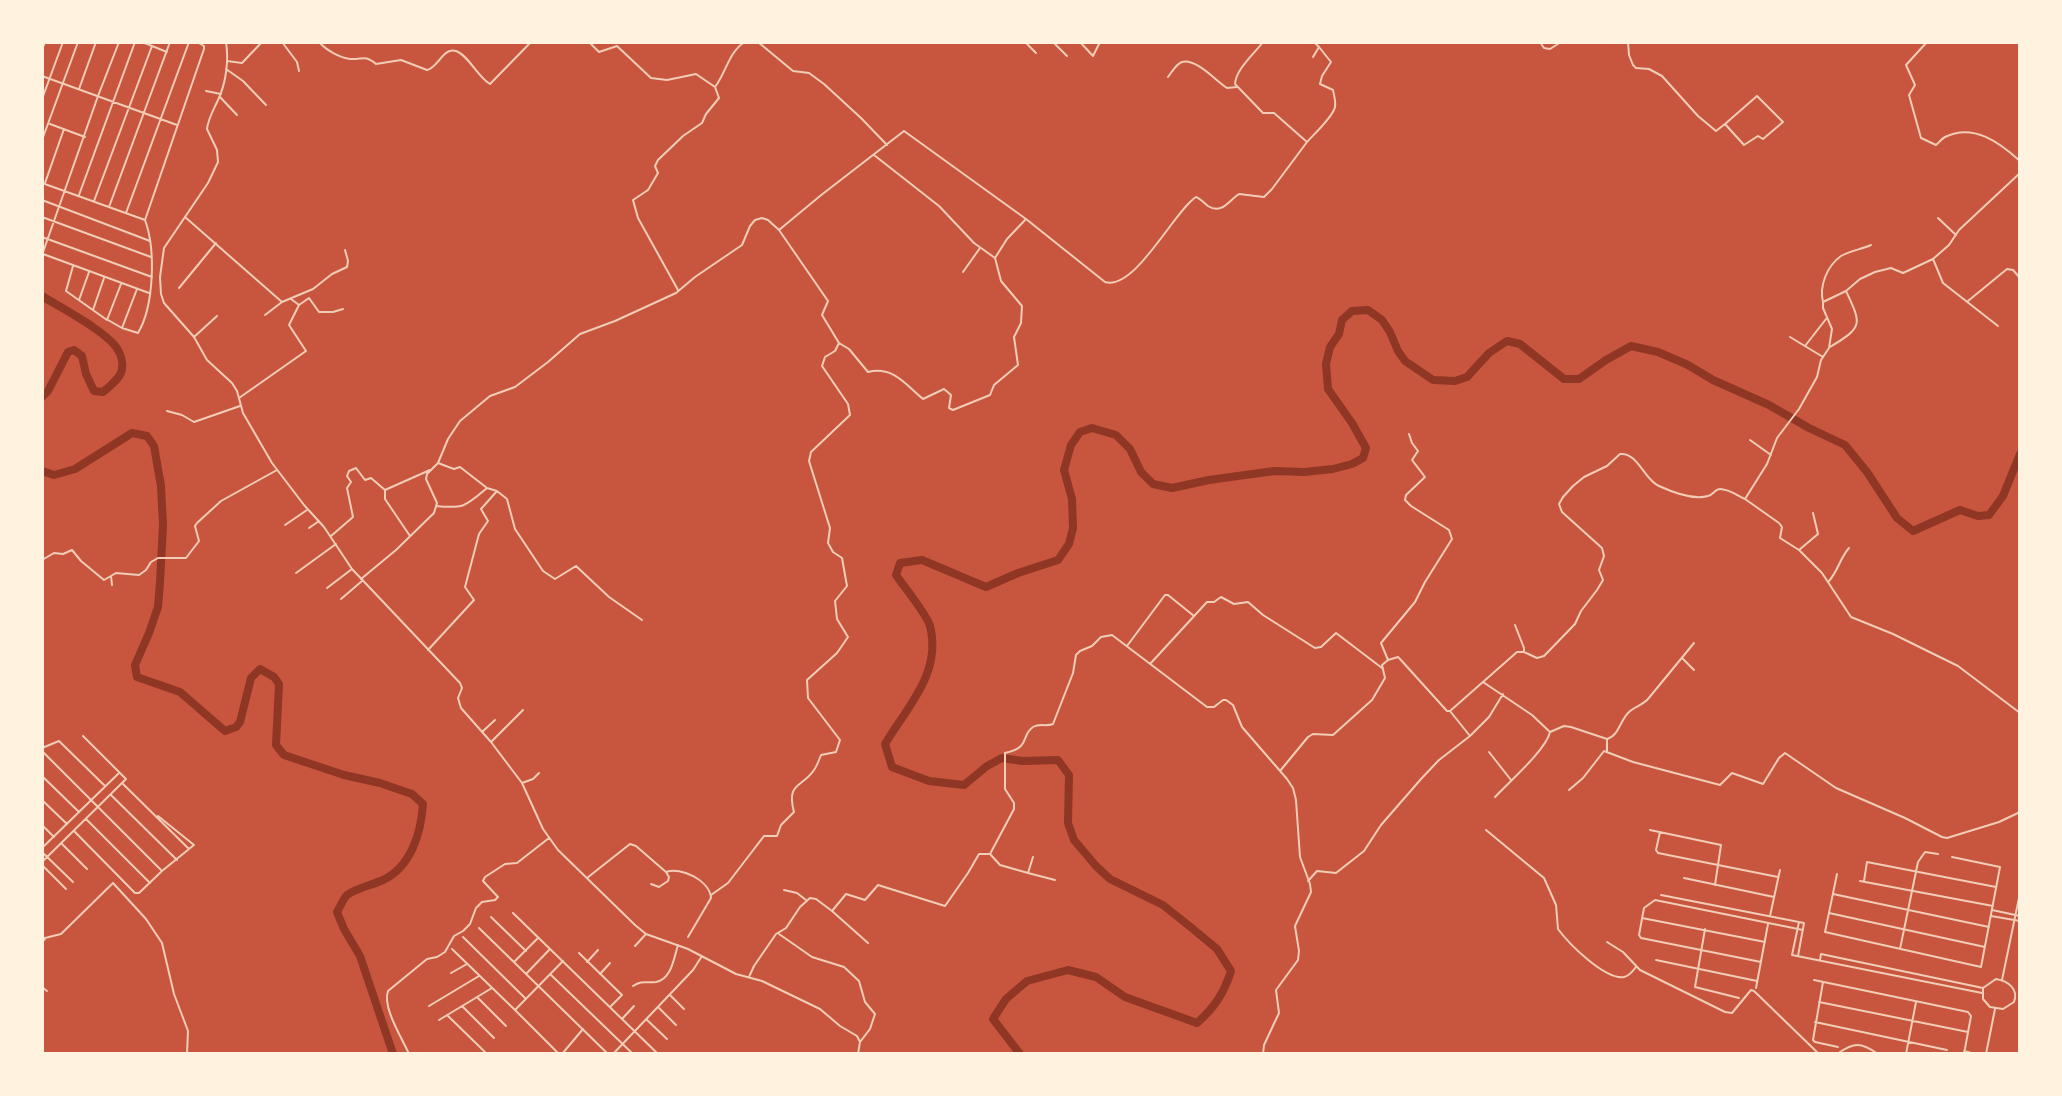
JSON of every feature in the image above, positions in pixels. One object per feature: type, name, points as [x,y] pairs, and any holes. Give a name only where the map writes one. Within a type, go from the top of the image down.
[{"type":"street","points":[[42,50],[45,42]]},
{"type":"street","points":[[42,99],[63,42]]},
{"type":"street","points":[[42,140],[78,42]]},
{"type":"street","points":[[79,89],[96,42]]},
{"type":"street","points":[[120,42],[98,96],[43,254],[149,293]]},
{"type":"street","points":[[79,195],[135,42]]},
{"type":"street","points":[[142,42],[167,52]]},
{"type":"street","points":[[109,207],[170,42]]},
{"type":"street","points":[[126,213],[189,42]]},
{"type":"street","points":[[73,266],[65,290],[107,320],[136,334],[150,303],[149,293],[152,277],[150,241],[144,220],[205,48],[197,42]]},
{"type":"street","points":[[226,42],[226,69],[220,96],[207,129],[217,150],[218,162],[208,183],[164,248],[160,277],[161,294],[164,303],[194,337],[207,360],[232,383],[248,423],[277,470],[307,510],[331,536],[352,569],[460,682],[462,688],[458,703],[522,783],[549,838],[558,850],[646,934],[678,945],[736,974],[762,981],[820,1009],[840,1026],[857,1036],[860,1042]]},
{"type":"street","points":[[227,61],[242,63],[262,42]]},
{"type":"street","points":[[282,42],[296,62],[299,71]]},
{"type":"street","points":[[319,42],[327,51],[347,58],[368,58],[376,64],[401,60],[427,70],[432,69],[444,55],[450,51],[455,51],[462,55],[490,84],[531,42]]},
{"type":"street","points":[[589,42],[599,52],[617,46],[651,78],[667,80],[696,74],[716,86],[719,98],[706,114],[702,123],[682,136],[658,160],[656,166],[658,173],[648,190],[633,200],[638,218],[678,290]]},
{"type":"street","points":[[716,86],[723,77],[734,52],[745,42]]},
{"type":"street","points":[[758,42],[793,72],[809,73],[824,84],[862,118],[887,145]]},
{"type":"street","points":[[1025,42],[1036,53]]},
{"type":"street","points":[[1053,42],[1066,56]]},
{"type":"street","points":[[1080,42],[1093,56],[1100,42]]},
{"type":"street","points":[[1263,42],[1236,77],[1235,84],[1263,113],[1274,113],[1307,142]]},
{"type":"street","points":[[779,230],[905,131],[1026,219],[1106,282],[1114,284],[1143,260],[1193,199],[1198,197],[1209,207],[1216,209],[1224,208],[1239,194],[1264,197],[1272,189],[1336,105],[1333,90],[1320,84],[1322,76],[1331,62],[1314,42]]},
{"type":"street","points":[[1540,42],[1544,48],[1550,49],[1561,42]]},
{"type":"street","points":[[1628,42],[1629,55],[1633,65],[1636,68],[1649,69],[1662,76],[1698,116],[1716,131],[1757,96],[1783,122],[1763,139],[1758,136],[1744,145],[1725,124]]},
{"type":"street","points":[[1926,42],[1906,64],[1915,84],[1909,95],[1921,138],[1936,145],[1944,138],[1955,133],[1971,132],[1992,138],[2020,161]]},
{"type":"street","points":[[94,201],[152,46]]},
{"type":"street","points":[[1313,57],[1319,47]]},
{"type":"street","points":[[1168,77],[1178,65],[1186,62],[1197,65],[1227,88],[1237,86]]},
{"type":"street","points":[[226,69],[243,81],[266,105]]},
{"type":"street","points":[[42,76],[177,125]]},
{"type":"street","points":[[206,91],[220,96],[237,115]]},
{"type":"street","points":[[49,124],[85,137]]},
{"type":"street","points":[[64,129],[44,183],[144,220]]},
{"type":"street","points":[[341,599],[434,513],[437,503],[426,479],[427,474],[438,462],[448,439],[460,421],[490,396],[514,387],[548,362],[580,334],[676,292],[742,245],[750,226],[755,220],[762,218],[768,220],[779,230],[828,300],[822,315],[839,343],[849,349],[868,372],[879,370],[891,372],[923,399],[944,389],[951,395],[949,408],[953,410],[990,395],[994,385],[1018,365],[1014,337],[1021,323],[1022,306],[1001,281],[995,258],[980,248],[939,206],[874,155]]},
{"type":"street","points":[[1823,302],[1846,291],[1860,280],[1875,272],[1891,268],[1903,273],[1933,259],[1951,243],[1973,216],[2020,173]]},
{"type":"street","points":[[42,200],[150,241]]},
{"type":"street","points":[[42,217],[151,257]]},
{"type":"street","points":[[185,217],[282,302]]},
{"type":"street","points":[[1938,218],[1956,235]]},
{"type":"street","points":[[995,258],[1007,239],[1026,219]]},
{"type":"street","points":[[42,237],[152,277]]},
{"type":"street","points":[[179,288],[216,243]]},
{"type":"street","points":[[1830,348],[1832,331],[1821,292],[1823,283],[1834,262],[1843,255],[1871,245]]},
{"type":"street","points":[[963,272],[980,248]]},
{"type":"street","points":[[265,315],[282,302],[314,289],[332,274],[347,267],[348,261],[345,250]]},
{"type":"street","points":[[1933,259],[1941,281],[1998,326]]},
{"type":"street","points":[[1968,301],[2008,269],[2013,270],[2020,278]]},
{"type":"street","points":[[79,300],[89,272]]},
{"type":"street","points":[[92,310],[104,278]]},
{"type":"street","points":[[107,320],[121,284]]},
{"type":"street","points":[[122,328],[137,290]]},
{"type":"street","points":[[1746,499],[1758,481],[1771,455],[1774,442],[1799,409],[1817,377],[1823,357],[1830,348],[1852,334],[1857,314],[1846,291]]},
{"type":"street","points":[[239,398],[306,351],[289,326],[299,306],[308,298],[319,312],[333,312],[343,309]]},
{"type":"street","points":[[291,299],[299,306]]},
{"type":"street","points":[[194,337],[217,316]]},
{"type":"street","points":[[1805,346],[1827,318]]},
{"type":"street","points":[[1790,337],[1823,357]]},
{"type":"street","points":[[688,937],[707,906],[711,895],[728,883],[764,836],[777,836],[781,825],[794,812],[791,802],[794,788],[814,771],[821,755],[836,752],[840,740],[808,698],[807,680],[837,653],[848,637],[837,619],[835,601],[847,586],[842,558],[833,552],[828,543],[830,528],[809,461],[812,452],[850,414],[848,404],[822,366],[825,358],[835,352],[839,343]]},
{"type":"street","points":[[167,411],[182,415],[196,422],[241,406]]},
{"type":"street","points":[[1388,660],[1381,644],[1418,597],[1425,582],[1452,539],[1449,530],[1405,500],[1406,495],[1425,477],[1412,460],[1418,451],[1412,443],[1409,434]]},
{"type":"street","points":[[1750,440],[1771,455]]},
{"type":"street","points":[[1450,711],[1517,652],[1524,652],[1537,658],[1544,656],[1575,624],[1581,611],[1602,583],[1603,580],[1599,570],[1604,556],[1602,548],[1559,508],[1563,497],[1584,477],[1607,466],[1622,453],[1630,456],[1651,482],[1660,486],[1700,497],[1709,496],[1716,490],[1721,489],[1746,499],[1779,523],[1782,527],[1780,538],[1799,550],[1828,581],[1851,617],[1954,663],[2020,713]]},
{"type":"street","points":[[438,462],[454,469],[460,466],[487,488],[497,491],[507,499],[515,528],[543,571],[555,579],[576,566],[609,597],[642,620]]},
{"type":"street","points":[[331,536],[353,517],[347,488],[352,482],[347,476],[349,471],[356,468],[366,480],[371,478],[384,490],[385,500],[410,536]]},
{"type":"street","points":[[384,490],[432,469]]},
{"type":"street","points":[[42,560],[54,553],[63,554],[72,550],[102,580],[116,573],[139,575],[146,570],[150,562],[158,558],[186,558],[199,541],[195,526],[197,523],[221,501],[277,470]]},
{"type":"street","points":[[436,506],[458,508],[474,499],[487,488]]},
{"type":"street","points":[[428,650],[474,600],[465,587],[479,534],[488,521],[481,509],[497,491]]},
{"type":"street","points":[[284,525],[307,510]]},
{"type":"street","points":[[1799,550],[1818,534],[1813,513]]},
{"type":"street","points":[[309,528],[319,521]]},
{"type":"street","points":[[296,573],[336,544]]},
{"type":"street","points":[[1828,581],[1834,575],[1840,560],[1849,548]]},
{"type":"street","points":[[327,588],[352,569]]},
{"type":"street","points":[[111,576],[112,585]]},
{"type":"street","points":[[1127,646],[1165,595],[1168,595],[1194,616]]},
{"type":"street","points":[[1149,665],[1207,602],[1214,602],[1219,598],[1234,604],[1246,602],[1315,648],[1321,647],[1336,633],[1382,668],[1385,678],[1369,703],[1333,735],[1313,734],[1308,737],[1280,771]]},
{"type":"street","points":[[1515,625],[1524,652]]},
{"type":"street","points":[[990,854],[1014,807],[1005,789],[1004,755],[1022,745],[1032,728],[1037,725],[1050,726],[1054,723],[1073,673],[1077,652],[1092,646],[1106,635],[1116,637],[1149,665],[1207,707],[1214,707],[1223,700],[1230,702],[1235,708],[1242,727],[1280,771],[1294,793],[1300,857],[1310,892],[1295,926],[1299,951],[1298,960],[1276,990],[1279,1013],[1264,1045],[1263,1054]]},
{"type":"street","points":[[1550,732],[1564,726],[1607,739],[1614,736],[1629,712],[1644,704],[1683,659],[1694,643]]},
{"type":"street","points":[[1382,668],[1388,660],[1400,659],[1446,711],[1450,711],[1470,736]]},
{"type":"street","points":[[1683,659],[1694,670]]},
{"type":"street","points":[[1483,682],[1544,724],[1550,732]]},
{"type":"street","points":[[1308,880],[1317,871],[1336,873],[1355,859],[1368,846],[1381,825],[1421,779],[1440,760],[1470,736],[1493,712],[1503,694]]},
{"type":"street","points":[[491,742],[523,710]]},
{"type":"street","points":[[482,732],[495,720]]},
{"type":"street","points":[[1495,797],[1539,751],[1548,739],[1550,732]]},
{"type":"street","points":[[66,889],[42,863],[126,779],[83,736]]},
{"type":"street","points":[[1607,739],[1607,751]]},
{"type":"street","points":[[105,786],[60,741],[42,749],[162,871]]},
{"type":"street","points":[[1569,790],[1583,778],[1602,754],[1607,751]]},
{"type":"street","points":[[1607,751],[1633,762],[1720,785],[1732,773],[1763,784],[1782,754],[1787,754],[1836,788],[1947,838],[1999,822],[2020,812]]},
{"type":"street","points":[[1489,752],[1496,764],[1511,780]]},
{"type":"street","points":[[73,882],[42,850],[119,772]]},
{"type":"street","points":[[522,783],[533,779],[539,774]]},
{"type":"street","points":[[42,776],[79,812]]},
{"type":"street","points":[[122,782],[189,849]]},
{"type":"street","points":[[110,795],[177,860]]},
{"type":"street","points":[[42,800],[67,824]]},
{"type":"street","points":[[74,831],[135,893],[139,893],[194,845],[162,818],[155,815]]},
{"type":"street","points":[[86,819],[150,883]]},
{"type":"street","points":[[42,825],[54,837]]},
{"type":"street","points":[[1486,830],[1542,876],[1549,887],[1556,905],[1558,929],[1588,960],[1604,972],[1621,977],[1628,976],[1636,967]]},
{"type":"street","points":[[1650,830],[1721,845],[1715,885]]},
{"type":"street","points":[[1660,832],[1657,852],[1778,877]]},
{"type":"street","points":[[409,1054],[388,1008],[386,998],[388,991],[427,959],[437,957],[445,952],[454,936],[470,924],[476,908],[482,902],[495,900],[498,896],[484,881],[485,877],[505,864],[517,863],[549,838]]},
{"type":"street","points":[[61,844],[87,870]]},
{"type":"street","points":[[586,878],[630,844],[636,846],[666,872],[669,877],[668,881],[659,887],[651,884]]},
{"type":"street","points":[[1900,949],[1918,862],[1925,852],[1938,854]]},
{"type":"street","points":[[832,911],[846,894],[865,900],[878,885],[944,906],[968,874],[979,854],[990,854],[1000,865],[1055,880]]},
{"type":"street","points":[[1028,873],[1033,857]]},
{"type":"street","points":[[1837,874],[1824,932],[1981,967],[2000,867],[1952,857]]},
{"type":"street","points":[[1864,881],[1867,862],[1996,887]]},
{"type":"street","points":[[666,872],[676,870],[694,876],[711,895]]},
{"type":"street","points":[[1770,916],[1780,870]]},
{"type":"street","points":[[1684,878],[1774,897]]},
{"type":"street","points":[[1860,881],[1993,906]]},
{"type":"street","points":[[42,942],[44,937],[61,934],[113,883],[146,919],[162,943],[174,994],[188,1031],[187,1054]]},
{"type":"street","points":[[784,890],[797,892],[806,900]]},
{"type":"street","points":[[2002,980],[2020,893]]},
{"type":"street","points":[[1661,894],[1804,923],[1798,956]]},
{"type":"street","points":[[1833,894],[1989,927]]},
{"type":"street","points":[[749,977],[754,966],[778,933],[789,925],[806,900],[813,898],[832,911],[868,944]]},
{"type":"street","points":[[1761,962],[1639,936],[1645,907],[1655,900],[1803,930]]},
{"type":"street","points":[[1707,910],[1708,904]]},
{"type":"street","points":[[1992,910],[2020,916]]},
{"type":"street","points":[[513,913],[657,1053]]},
{"type":"street","points":[[1829,913],[1985,947]]},
{"type":"street","points":[[1991,916],[2020,921]]},
{"type":"street","points":[[491,917],[526,951]]},
{"type":"street","points":[[1642,918],[1765,942]]},
{"type":"street","points":[[1799,922],[1792,955],[1982,993]]},
{"type":"street","points":[[1756,988],[1768,923]]},
{"type":"street","points":[[479,928],[608,1054]]},
{"type":"street","points":[[1705,929],[1694,988],[1739,998]]},
{"type":"street","points":[[778,933],[812,957],[844,967],[858,981],[865,1002],[875,1014],[870,1029],[860,1042],[858,1054]]},
{"type":"street","points":[[635,946],[646,934]]},
{"type":"street","points":[[463,937],[526,999]]},
{"type":"street","points":[[514,962],[538,938]]},
{"type":"street","points":[[1607,942],[1622,952],[1636,967],[1730,1014],[1736,1009],[1747,992],[1754,991],[1819,1054]]},
{"type":"street","points":[[633,986],[641,981],[656,982],[665,977],[672,964],[678,945]]},
{"type":"street","points":[[452,949],[560,1054],[583,1030]]},
{"type":"street","points":[[526,974],[550,949]]},
{"type":"street","points":[[587,962],[598,950]]},
{"type":"street","points":[[579,953],[622,995],[610,1007]]},
{"type":"street","points":[[1820,960],[1821,954],[1983,988]]},
{"type":"street","points":[[613,1054],[693,970],[702,956]]},
{"type":"street","points":[[1656,960],[1757,981]]},
{"type":"street","points":[[515,1010],[563,961]]},
{"type":"street","points":[[600,974],[610,963]]},
{"type":"street","points":[[451,973],[467,964]]},
{"type":"street","points":[[550,974],[633,1054]]},
{"type":"street","points":[[429,1006],[479,976]]},
{"type":"street","points":[[1996,979],[2002,980],[2012,986],[2018,997],[2010,1006],[2004,1009],[1995,1009],[1986,1003],[1982,993],[1983,988],[1996,979]]},
{"type":"street","points":[[1814,980],[1968,1012],[1970,1014],[1964,1052],[1975,1054]]},
{"type":"street","points":[[1823,982],[1812,1040],[1838,1047]]},
{"type":"street","points":[[42,987],[47,991]]},
{"type":"street","points":[[439,1020],[492,988]]},
{"type":"street","points":[[670,994],[684,1009]]},
{"type":"street","points":[[477,997],[506,1026]]},
{"type":"street","points":[[1820,1002],[1968,1032]]},
{"type":"street","points":[[1906,1054],[1916,1002]]},
{"type":"street","points":[[462,1006],[494,1038]]},
{"type":"street","points":[[622,1019],[634,1006]]},
{"type":"street","points":[[658,1007],[676,1025]]},
{"type":"street","points":[[1986,1054],[1995,1009]]},
{"type":"street","points":[[447,1015],[485,1052]]},
{"type":"street","points":[[646,1018],[667,1039]]},
{"type":"street","points":[[1815,1022],[1946,1050]]},
{"type":"street","points":[[1837,1054],[1846,1046],[1857,1044],[1866,1046],[1878,1054]]},
{"type":"waterway","points":[[42,296],[105,336],[113,343],[122,359],[120,376],[115,382],[103,392],[94,391],[86,374],[82,356],[74,350],[68,352],[48,391],[42,397]]},
{"type":"waterway","points":[[1020,1054],[993,1019],[1006,999],[1027,981],[1068,970],[1096,977],[1125,997],[1197,1023],[1218,999],[1231,971],[1217,949],[1163,905],[1110,879],[1074,840],[1068,823],[1069,775],[1058,760],[1022,761],[1002,758],[987,766],[964,785],[929,781],[892,767],[885,744],[920,689],[931,659],[930,626],[920,607],[896,575],[900,563],[922,560],[986,587],[1018,573],[1058,560],[1069,544],[1073,528],[1072,499],[1064,470],[1071,445],[1080,432],[1092,428],[1116,435],[1130,449],[1141,472],[1153,484],[1172,488],[1209,480],[1274,471],[1304,472],[1333,469],[1352,464],[1363,458],[1366,448],[1352,423],[1328,389],[1326,364],[1330,347],[1339,334],[1342,320],[1352,311],[1368,310],[1382,320],[1405,361],[1433,380],[1455,381],[1467,377],[1489,353],[1507,341],[1520,344],[1564,379],[1579,379],[1606,360],[1631,346],[1658,352],[1688,365],[1713,380],[1769,405],[1809,428],[1845,445],[1867,472],[1897,518],[1913,531],[1960,510],[1978,516],[1989,515],[2003,496],[2020,454]]},
{"type":"waterway","points":[[42,471],[54,475],[75,469],[132,433],[147,436],[154,446],[161,486],[163,525],[158,607],[135,665],[137,677],[180,692],[225,731],[236,727],[240,722],[251,678],[260,669],[274,677],[279,684],[276,745],[284,755],[344,775],[380,783],[412,794],[423,804],[417,837],[413,848],[401,867],[383,880],[355,890],[347,895],[337,912],[344,929],[360,956],[393,1054]]}]
